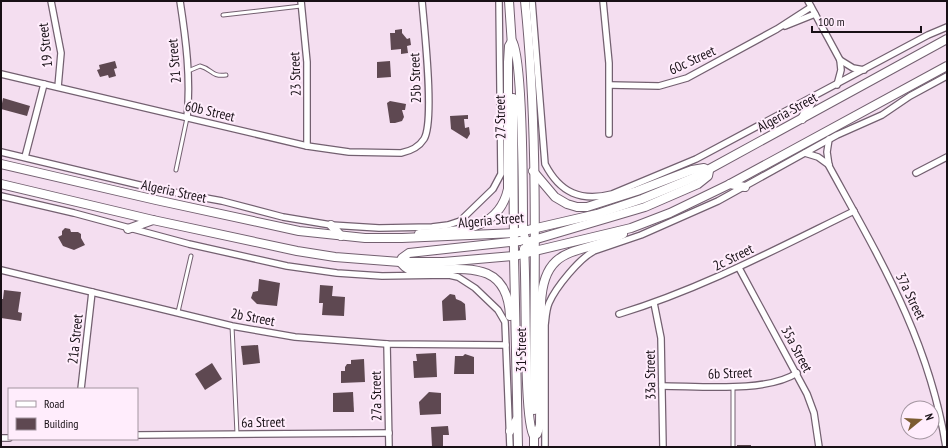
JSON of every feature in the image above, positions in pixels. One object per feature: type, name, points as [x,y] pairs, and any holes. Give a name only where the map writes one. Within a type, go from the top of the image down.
[{"type":"main road","name":"27 Street","points":[[509,1],[524,254],[528,398],[530,429],[534,436]]},
{"type":"main road","points":[[514,256],[523,239],[534,229],[530,63],[525,1]]},
{"type":"main road","name":"Algeria Street","points":[[534,229],[577,220],[619,207],[709,171],[947,39]]},
{"type":"main road","points":[[402,238],[419,234],[478,226],[492,219],[503,205],[508,189],[508,62],[509,46],[512,41]]},
{"type":"main road","points":[[530,63],[536,51]]},
{"type":"main road","points":[[1,184],[153,220],[298,251],[364,260],[400,262],[443,262],[514,256],[631,228],[670,213],[730,184],[947,66]]},
{"type":"main road","points":[[802,119],[814,97]]},
{"type":"main road","name":"Algeria Street","points":[[1,164],[299,231],[341,236],[523,239]]},
{"type":"main road","points":[[400,262],[402,258],[409,253],[523,239],[599,222],[645,207],[698,184],[708,176],[709,171],[704,168],[692,170],[598,204],[577,207],[555,197],[533,171]]},
{"type":"main road","points":[[730,184],[745,187]]},
{"type":"main road","points":[[128,229],[153,220]]},
{"type":"main road","points":[[331,225],[341,236]]},
{"type":"main road","points":[[534,436],[537,434],[540,425],[540,303],[542,282],[552,265],[564,255],[613,239],[631,228]]},
{"type":"main road","points":[[523,239],[534,252]]},
{"type":"main road","name":"31 Street","points":[[534,252],[534,447]]},
{"type":"main road","name":"31 Street","points":[[514,256],[518,447]]},
{"type":"main road","points":[[400,262],[405,268],[408,269],[469,268],[479,270],[493,278],[500,285],[508,300],[513,359],[517,373]]},
{"type":"main road","points":[[510,430],[517,418]]},
{"type":"street","name":"19 Street","points":[[51,1],[60,53],[58,87]]},
{"type":"street","name":"21 Street","points":[[180,1],[188,71],[189,93],[187,118]]},
{"type":"street","name":"25b Street","points":[[414,149],[424,139],[428,126],[428,72],[422,1]]},
{"type":"street","points":[[1,152],[156,189],[222,201],[270,214],[331,225],[379,228],[448,225],[464,219],[493,189],[499,179],[502,169],[499,1]]},
{"type":"street","points":[[532,1],[545,164],[560,185],[579,196],[586,198],[612,194],[696,159],[837,85],[928,35],[947,27]]},
{"type":"street","points":[[603,1],[610,85],[610,134]]},
{"type":"street","points":[[808,1],[840,60],[841,70],[837,85]]},
{"type":"street","name":"23 Street","points":[[301,3],[307,62],[307,146]]},
{"type":"street","name":"60c Street","points":[[610,85],[649,87],[678,82],[696,74],[777,29],[811,7]]},
{"type":"street","name":"60c Street","points":[[777,29],[815,14]]},
{"type":"street","points":[[840,60],[853,68],[864,70]]},
{"type":"street","name":"60b Street","points":[[1,74],[307,146],[349,152],[395,154],[408,152],[414,149]]},
{"type":"street","points":[[545,447],[546,315],[550,302],[583,258],[594,251],[671,223],[745,187],[829,139],[882,115],[910,96],[947,76]]},
{"type":"street","points":[[25,157],[44,84]]},
{"type":"street","name":"37a Street","points":[[829,139],[826,152],[829,166],[898,295],[915,332],[935,391],[946,447]]},
{"type":"street","name":"37a Street","points":[[805,153],[818,157],[829,166]]},
{"type":"street","points":[[916,173],[947,157]]},
{"type":"street","points":[[1,196],[74,213],[128,229],[189,244],[313,270],[382,276],[458,277],[475,288],[498,310],[505,322],[510,447]]},
{"type":"street","name":"2c Street","points":[[619,314],[654,303],[739,268],[854,211]]},
{"type":"street","name":"35a Street","points":[[739,268],[797,373],[814,413],[819,447]]},
{"type":"street","name":"2b Street","points":[[1,270],[232,326],[310,339],[387,344],[506,345]]},
{"type":"street","name":"21a Street","points":[[81,388],[92,292]]},
{"type":"street","name":"33a Street","points":[[654,303],[661,338],[663,447]]},
{"type":"street","name":"27a Street","points":[[387,344],[389,447]]},
{"type":"street","name":"6b Street","points":[[662,386],[733,386],[774,383],[788,379],[797,373]]},
{"type":"street","name":"6a Street","points":[[138,435],[389,432]]},
{"type":"lane","points":[[223,15],[301,3]]},
{"type":"lane","points":[[188,71],[200,66],[208,69],[212,74],[218,76],[226,75]]},
{"type":"lane","points":[[176,170],[187,118]]},
{"type":"lane","points":[[177,313],[191,256]]},
{"type":"lane","points":[[232,326],[237,434]]},
{"type":"lane","points":[[733,386],[733,447]]},
{"type":"building","points":[[402,29],[402,33],[407,39],[410,38],[411,45],[407,46],[408,53],[401,54],[401,49],[391,50],[390,33],[395,33],[395,30]]},
{"type":"building","points":[[115,61],[117,68],[114,69],[116,76],[109,78],[108,75],[100,77],[97,70],[100,69],[99,65]]},
{"type":"building","points":[[390,61],[391,77],[377,78],[377,62]]},
{"type":"building","points":[[3,98],[30,106],[27,116],[1,109]]},
{"type":"building","points":[[390,101],[406,104],[405,110],[402,110],[404,117],[402,121],[390,123],[387,103]]},
{"type":"building","points":[[468,115],[468,119],[464,119],[465,128],[469,127],[470,134],[467,139],[451,129],[450,116]]},
{"type":"building","points":[[65,228],[70,229],[71,232],[78,232],[81,234],[81,238],[85,245],[74,250],[63,246],[58,237],[62,235],[62,231]]},
{"type":"building","points":[[259,279],[280,283],[277,306],[257,304],[251,298],[253,292],[258,291]]},
{"type":"building","points":[[320,285],[333,286],[332,296],[345,297],[344,316],[322,315],[323,303],[319,303]]},
{"type":"building","points":[[4,290],[21,292],[18,312],[22,313],[21,321],[1,318],[1,299],[3,299]]},
{"type":"building","points":[[450,294],[455,295],[456,299],[465,304],[466,320],[443,321],[442,301]]},
{"type":"building","points":[[258,345],[260,363],[243,365],[241,346]]},
{"type":"building","points":[[436,353],[437,377],[414,378],[413,361],[417,361],[416,354]]},
{"type":"building","points":[[465,354],[474,357],[474,374],[454,374],[455,356],[463,356]]},
{"type":"building","points":[[364,359],[365,382],[341,383],[341,371],[345,371],[347,364],[351,364],[351,360]]},
{"type":"building","points":[[212,363],[222,379],[205,390],[195,374]]},
{"type":"building","points":[[353,392],[354,412],[333,412],[333,393]]},
{"type":"building","points":[[429,392],[441,393],[441,414],[420,415],[419,402]]},
{"type":"building","points":[[448,426],[449,435],[443,435],[443,447],[432,447],[431,427]]},
{"type":"building","points":[[737,445],[751,445],[751,447],[737,447]]}]
